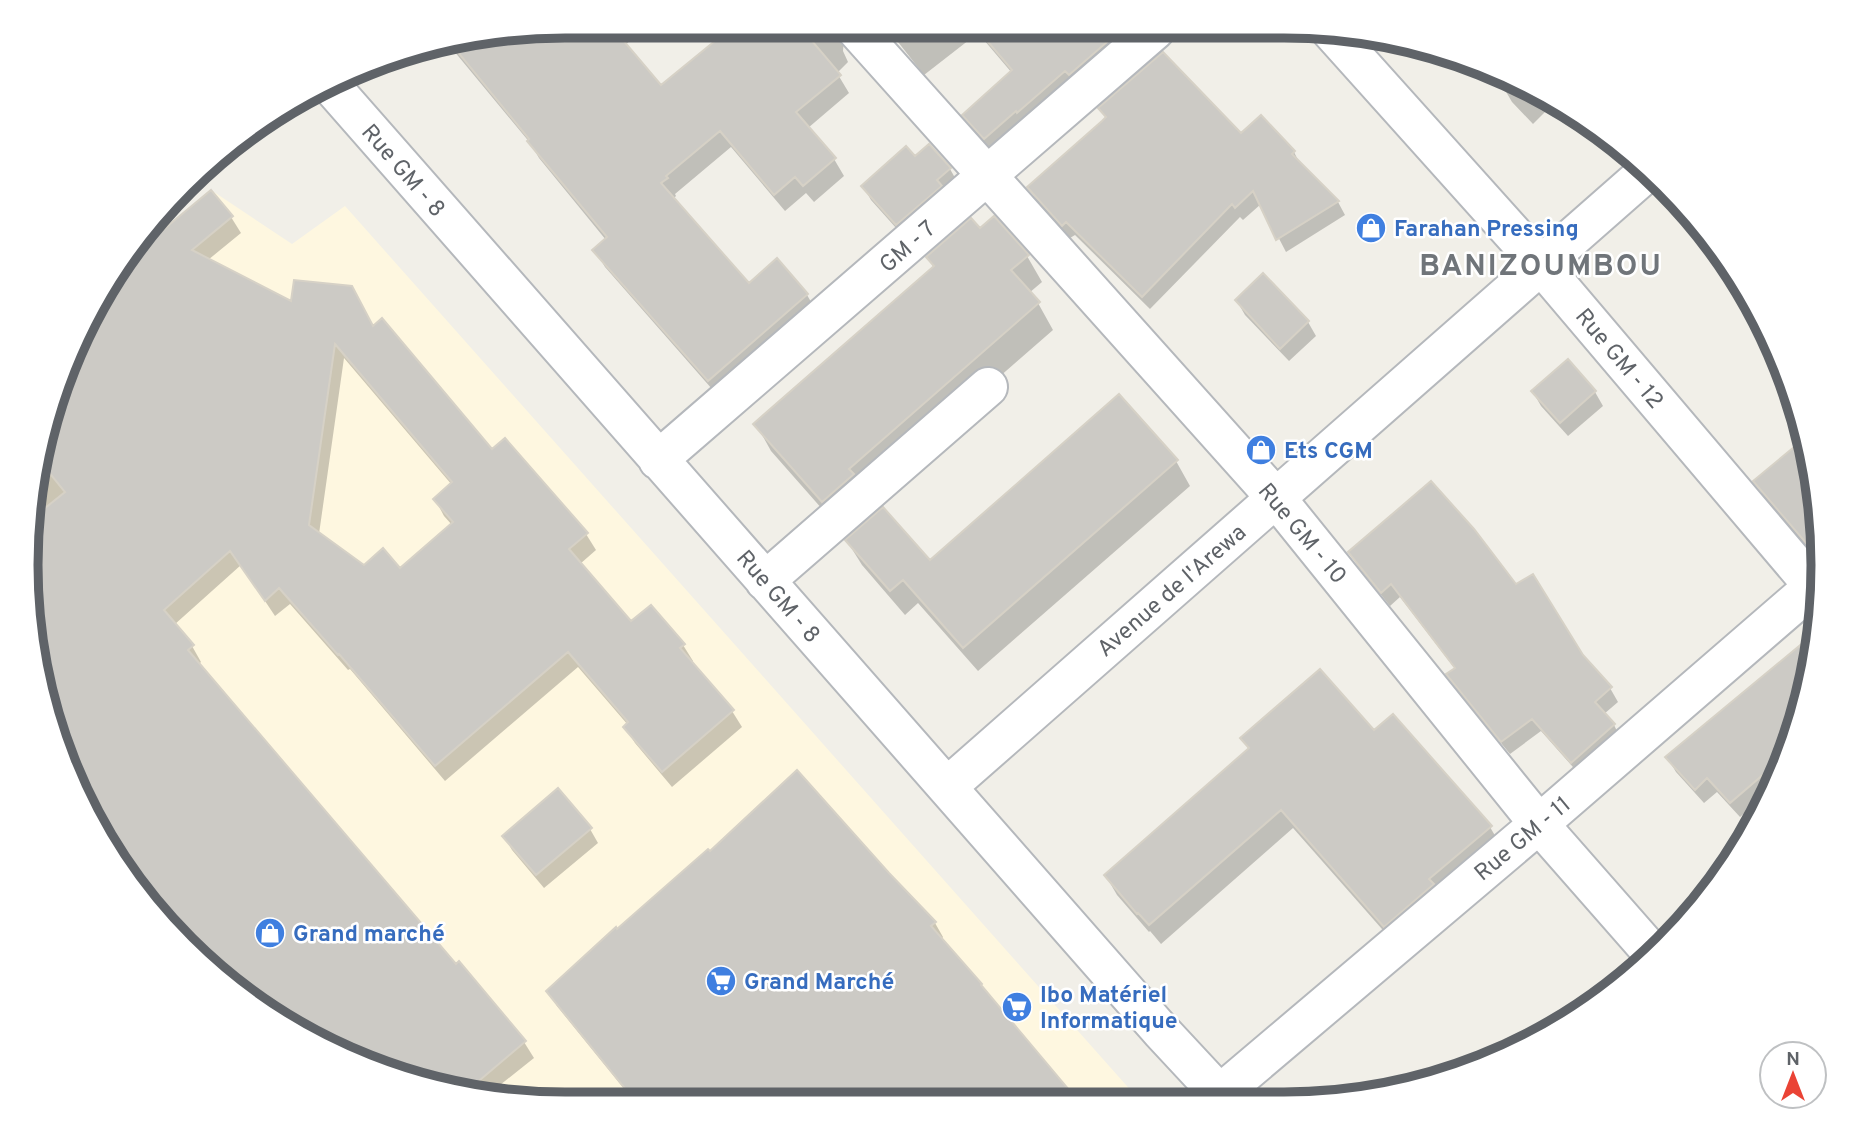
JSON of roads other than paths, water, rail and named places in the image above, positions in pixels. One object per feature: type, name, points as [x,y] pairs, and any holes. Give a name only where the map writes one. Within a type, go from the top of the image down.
[{"type":"street","name":"Rue GM - 10","points":[[864,38],[1276,498],[1539,824],[1647,947]]},
{"type":"street","name":"GM - 7","points":[[659,460],[1146,38]]},
{"type":"street","name":"Rue GM - 12","points":[[1341,42],[1541,265],[1810,577]]},
{"type":"street","name":"Rue GM - 8","points":[[336,91],[1218,1092]]},
{"type":"street","name":"Avenue de l'Arewa","points":[[947,787],[1640,177]]},
{"type":"street","points":[[765,581],[988,387]]},
{"type":"street","name":"Rue GM - 11","points":[[1232,1092],[1539,824],[1809,595]]},
{"type":"place","name":"Farahan Pressing","points":[[1371,228]]},
{"type":"place","name":"Ets CGM","points":[[1261,450]]},
{"type":"place","name":"Grand marché","points":[[270,933]]},
{"type":"place","name":"Grand Marché","points":[[721,981]]},
{"type":"place","name":"Ibo Matériel Informatique","points":[[1017,1007]]},
{"type":"district","name":"BANIZOUMBOU","points":[[1541,265]]}]
